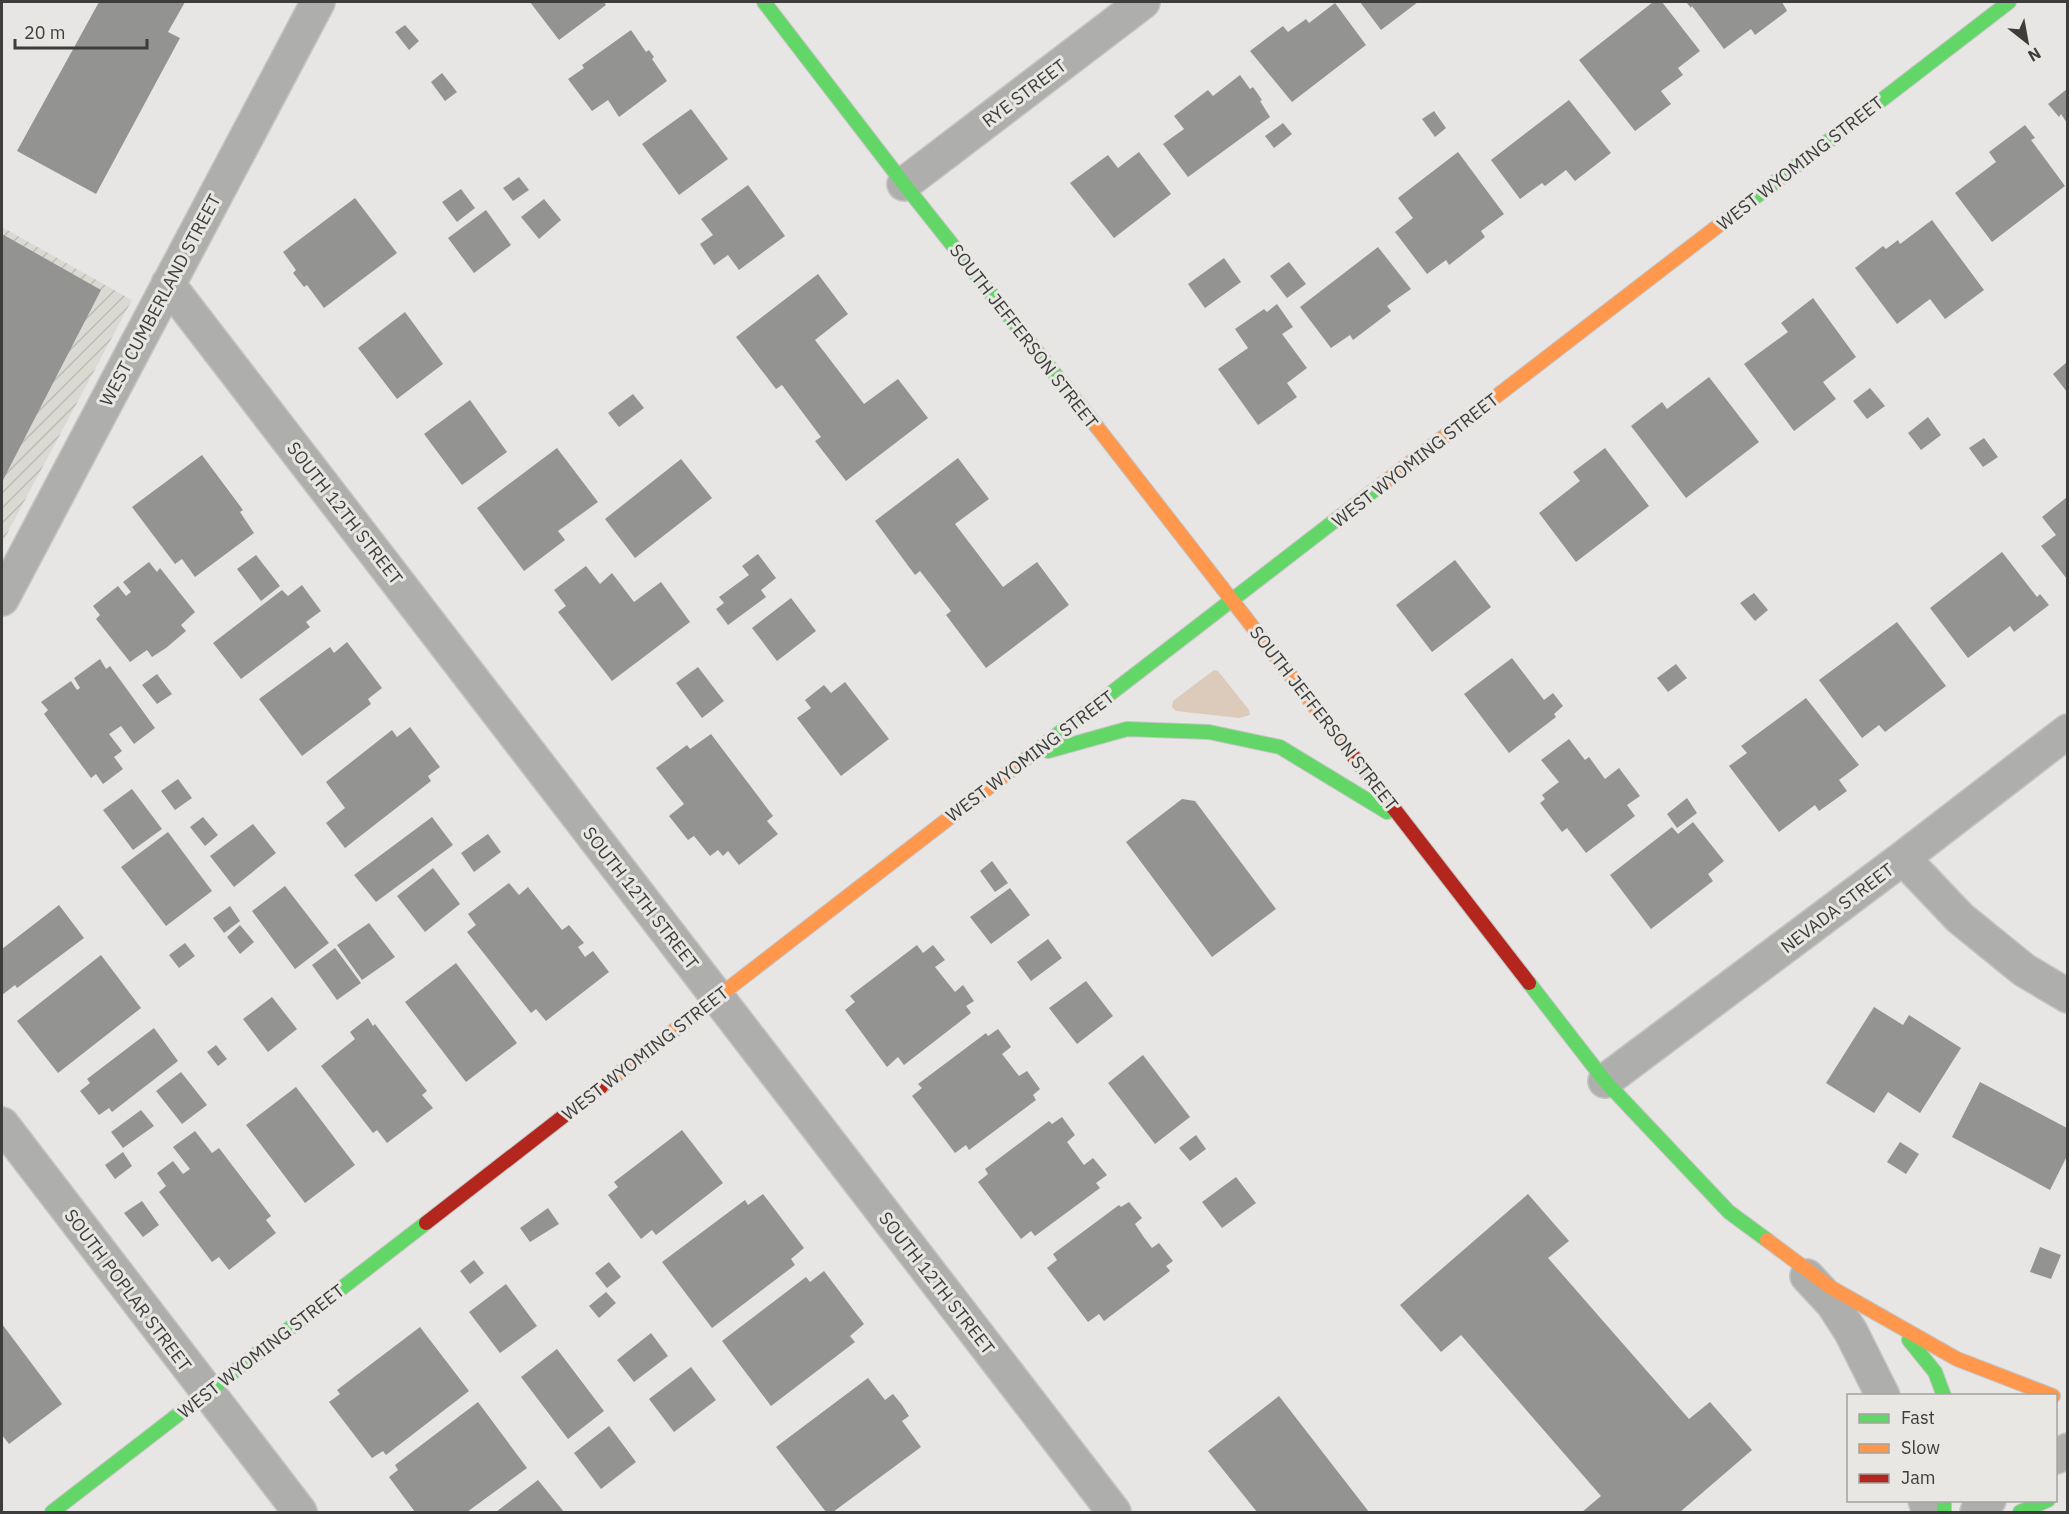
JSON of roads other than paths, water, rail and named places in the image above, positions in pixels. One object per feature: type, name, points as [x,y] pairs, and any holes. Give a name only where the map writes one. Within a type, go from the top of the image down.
[{"type":"main road","name":"SOUTH JEFFERSON STREET","points":[[764,2],[904,184],[1233,600],[1605,1081],[1729,1212],[1830,1287],[1957,1359],[2049,1394]]},
{"type":"main road","name":"WEST WYOMING STREET","points":[[52,1512],[2009,2]]},
{"type":"main road","points":[[1032,755],[1127,729],[1209,732],[1280,747],[1405,823]]},
{"type":"main road","points":[[1897,1326],[1934,1367],[1944,1394]]},
{"type":"main road","points":[[2020,1512],[2045,1502]]},
{"type":"street","name":"WEST CUMBERLAND STREET","points":[[2,599],[318,2]]},
{"type":"street","name":"RYE STREET","points":[[904,184],[1143,2]]},
{"type":"street","name":"SOUTH 12TH STREET","points":[[168,284],[1114,1512]]},
{"type":"street","name":"NEVADA STREET","points":[[1605,1081],[1903,858],[2067,731]]},
{"type":"street","points":[[1903,858],[1960,918],[2024,970],[2067,996]]},
{"type":"street","name":"SOUTH POPLAR STREET","points":[[2,1124],[300,1512]]},
{"type":"street","points":[[1791,1258],[1833,1304],[1851,1332],[1882,1394]]}]
